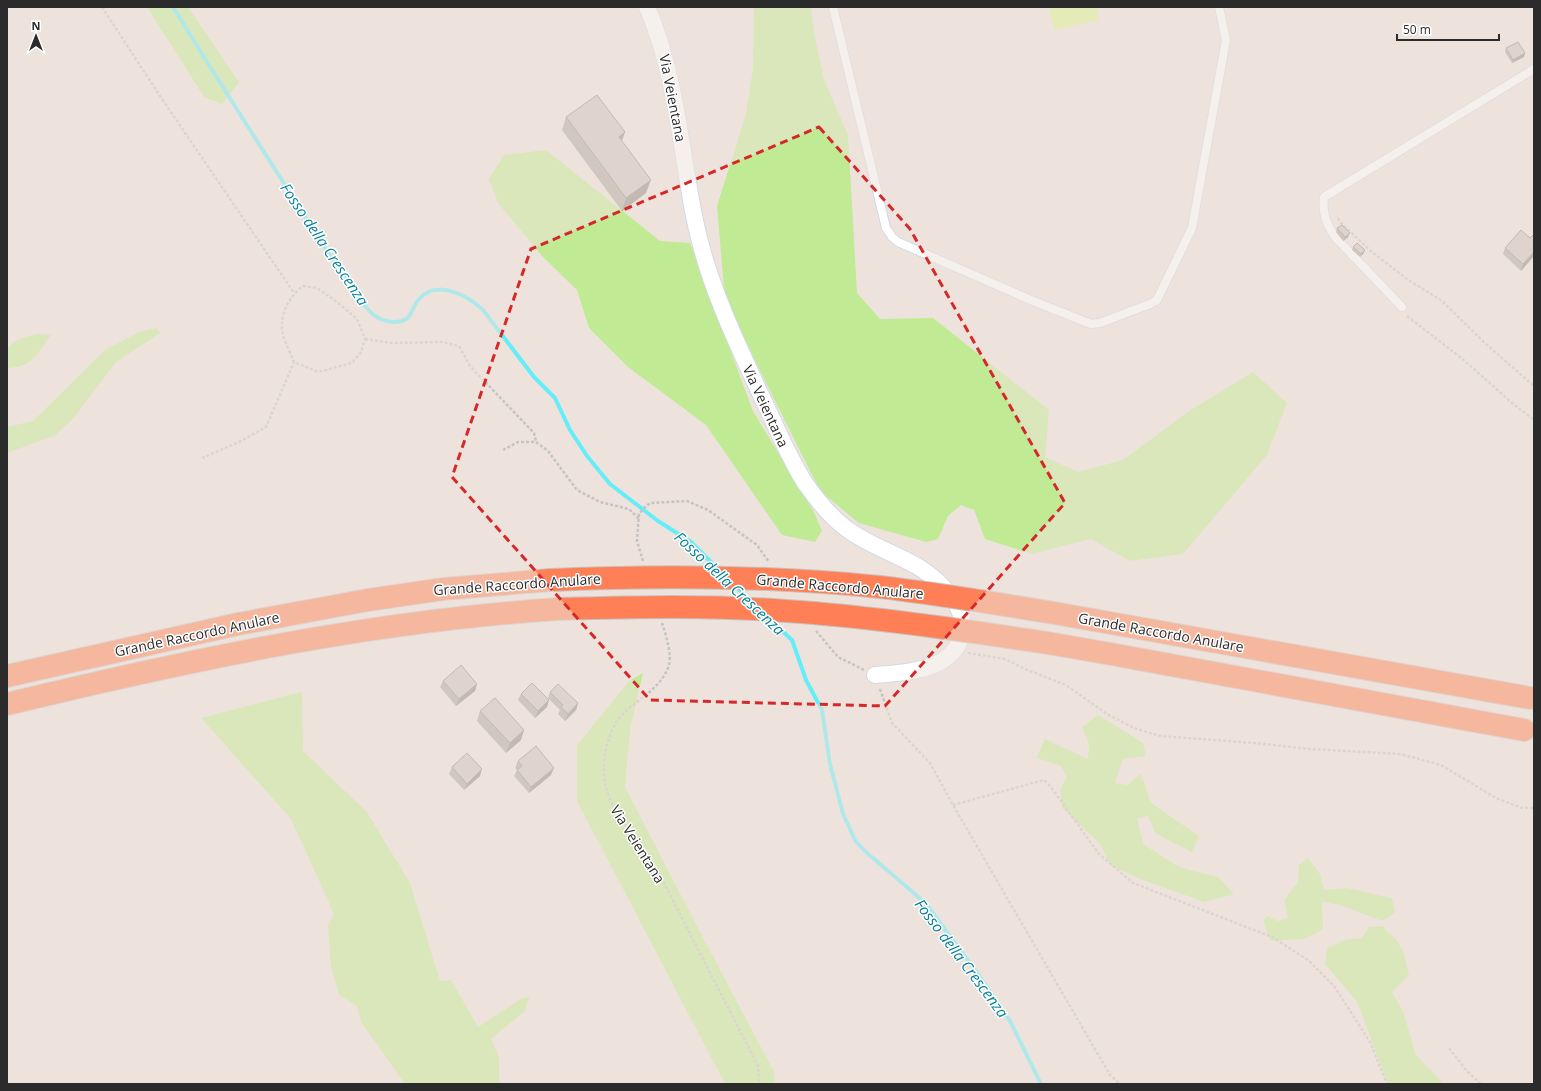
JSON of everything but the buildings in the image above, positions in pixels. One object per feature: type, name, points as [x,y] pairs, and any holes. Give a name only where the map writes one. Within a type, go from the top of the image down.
[{"type":"highway","name":"Grande Raccordo Anulare","points":[[7,676],[238,624],[360,601],[442,589],[551,580],[664,577],[732,578],[804,582],[912,591],[1060,614],[1530,698]]},
{"type":"highway","name":"Grande Raccordo Anulare","points":[[7,704],[189,662],[331,635],[452,618],[559,609],[676,607],[785,611],[898,622],[1048,643],[1524,730]]},
{"type":"street","name":"Via Veientana","points":[[647,7],[659,38],[668,70],[679,120],[694,215],[706,263],[736,342],[785,445],[797,469],[814,496],[826,511],[840,524],[863,539],[918,566],[943,587],[958,607],[960,613],[961,633],[955,651]]},
{"type":"street","points":[[875,675],[920,669],[940,662],[955,651]]},
{"type":"lane","points":[[833,7],[886,228],[892,237],[898,242],[1026,298],[1091,324],[1100,323],[1157,300],[1192,228],[1226,40],[1219,7]]},
{"type":"lane","points":[[1402,307],[1330,230],[1324,218],[1324,197],[1534,69]]},
{"type":"path","points":[[102,7],[160,96],[294,293]]},
{"type":"path","points":[[1336,216],[1341,223],[1372,252],[1407,278],[1442,301],[1486,344],[1534,386]]},
{"type":"path","points":[[202,458],[241,441],[266,427],[294,362],[282,331],[284,310],[294,293],[302,286],[318,288],[338,302],[357,319],[365,339],[361,352],[352,363],[318,372],[294,362]]},
{"type":"path","points":[[1402,307],[1406,316],[1465,361],[1512,403],[1534,420]]},
{"type":"path","points":[[365,339],[391,343],[442,342],[459,346],[470,366],[534,433],[536,442]]},
{"type":"path","points":[[503,450],[518,442],[536,442],[548,451],[577,490],[600,502],[629,509],[639,519]]},
{"type":"path","points":[[644,563],[637,540],[639,514],[650,503]]},
{"type":"path","name":"Via Veientana","points":[[662,623],[669,646],[668,667],[659,683],[623,713],[612,731],[604,756],[604,775],[607,790],[612,804],[665,885],[758,1066],[759,1084]]},
{"type":"path","points":[[955,651],[1006,658],[1025,669],[1066,685],[1108,714],[1134,728],[1160,736],[1310,749],[1400,754],[1440,765],[1496,798],[1522,808],[1534,808]]},
{"type":"path","points":[[875,675],[892,723],[930,763],[1110,1075],[1120,1084]]},
{"type":"path","points":[[953,805],[1044,780],[1052,788],[1099,854],[1133,883],[1272,937],[1308,960],[1334,986],[1370,1042],[1387,1084]]},
{"type":"path","points":[[1449,1048],[1467,1071],[1481,1084]]},
{"type":"highlighted area","points":[[819,127],[910,229],[1065,503],[885,706],[650,700],[452,477],[531,249]]},
{"type":"green space","points":[[147,7],[188,7],[239,82],[222,104],[204,97]]},
{"type":"green space","points":[[754,7],[811,7],[814,32],[824,80],[848,135],[857,293],[880,319],[933,318],[1049,410],[1045,457],[1078,472],[1123,460],[1189,411],[1253,372],[1287,403],[1267,455],[1183,554],[1130,561],[1091,539],[1032,554],[985,539],[974,510],[961,505],[948,516],[938,539],[926,542],[859,523],[820,491],[725,300],[717,206],[746,114],[753,67]]},
{"type":"green space","points":[[1048,7],[1096,7],[1099,20],[1054,30]]},
{"type":"green space","points":[[546,150],[660,241],[690,243],[753,411],[814,512],[822,531],[815,542],[782,535],[706,425],[628,367],[589,328],[577,290],[542,256],[498,203],[489,179],[504,155]]},
{"type":"green space","points":[[157,328],[160,333],[116,362],[72,420],[54,436],[7,453],[7,427],[33,421],[105,350],[141,331]]},
{"type":"green space","points":[[37,334],[51,335],[34,358],[23,365],[7,368],[8,348],[19,340]]},
{"type":"green space","points":[[643,673],[630,729],[625,787],[774,1072],[775,1084],[725,1084],[577,801],[577,745],[630,680]]},
{"type":"green space","points":[[302,692],[303,751],[367,812],[410,883],[440,981],[451,980],[478,1027],[522,998],[530,997],[524,1012],[491,1039],[499,1057],[499,1082],[508,1084],[405,1084],[361,1022],[357,1006],[339,995],[331,966],[328,925],[334,914],[291,819],[201,718]]},
{"type":"green space","points":[[1098,715],[1143,743],[1146,756],[1123,759],[1115,783],[1127,785],[1141,774],[1151,803],[1199,836],[1192,852],[1156,834],[1148,816],[1137,819],[1143,844],[1179,867],[1218,877],[1234,894],[1204,902],[1143,880],[1110,865],[1100,844],[1062,808],[1060,789],[1067,777],[1061,766],[1036,758],[1045,739],[1088,759],[1089,744],[1082,727]]},
{"type":"green space","points":[[1308,858],[1320,874],[1324,890],[1347,888],[1392,898],[1395,913],[1382,921],[1340,905],[1322,902],[1323,929],[1304,939],[1270,941],[1263,920],[1267,916],[1278,921],[1288,918],[1284,900],[1298,882],[1299,865]]},
{"type":"green space","points":[[1383,926],[1388,933],[1396,939],[1404,953],[1409,975],[1392,992],[1404,1013],[1415,1054],[1444,1084],[1388,1084],[1357,1002],[1325,964],[1327,948],[1345,940],[1362,938],[1369,927]]},
{"type":"waterway","name":"Fosso della Crescenza","points":[[173,7],[330,256],[368,310],[380,319],[392,322],[403,321],[410,315],[419,299],[426,293],[434,290],[452,291],[476,304],[483,310],[534,377],[555,398],[570,430],[587,456],[610,484],[658,521],[691,542],[719,570]]},
{"type":"waterway","name":"Fosso della Crescenza","points":[[735,586],[751,601]]},
{"type":"waterway","name":"Fosso della Crescenza","points":[[768,618],[792,640],[806,680],[822,710],[830,764],[843,814],[856,842],[927,905],[975,970],[1010,1021],[1041,1084]]}]
